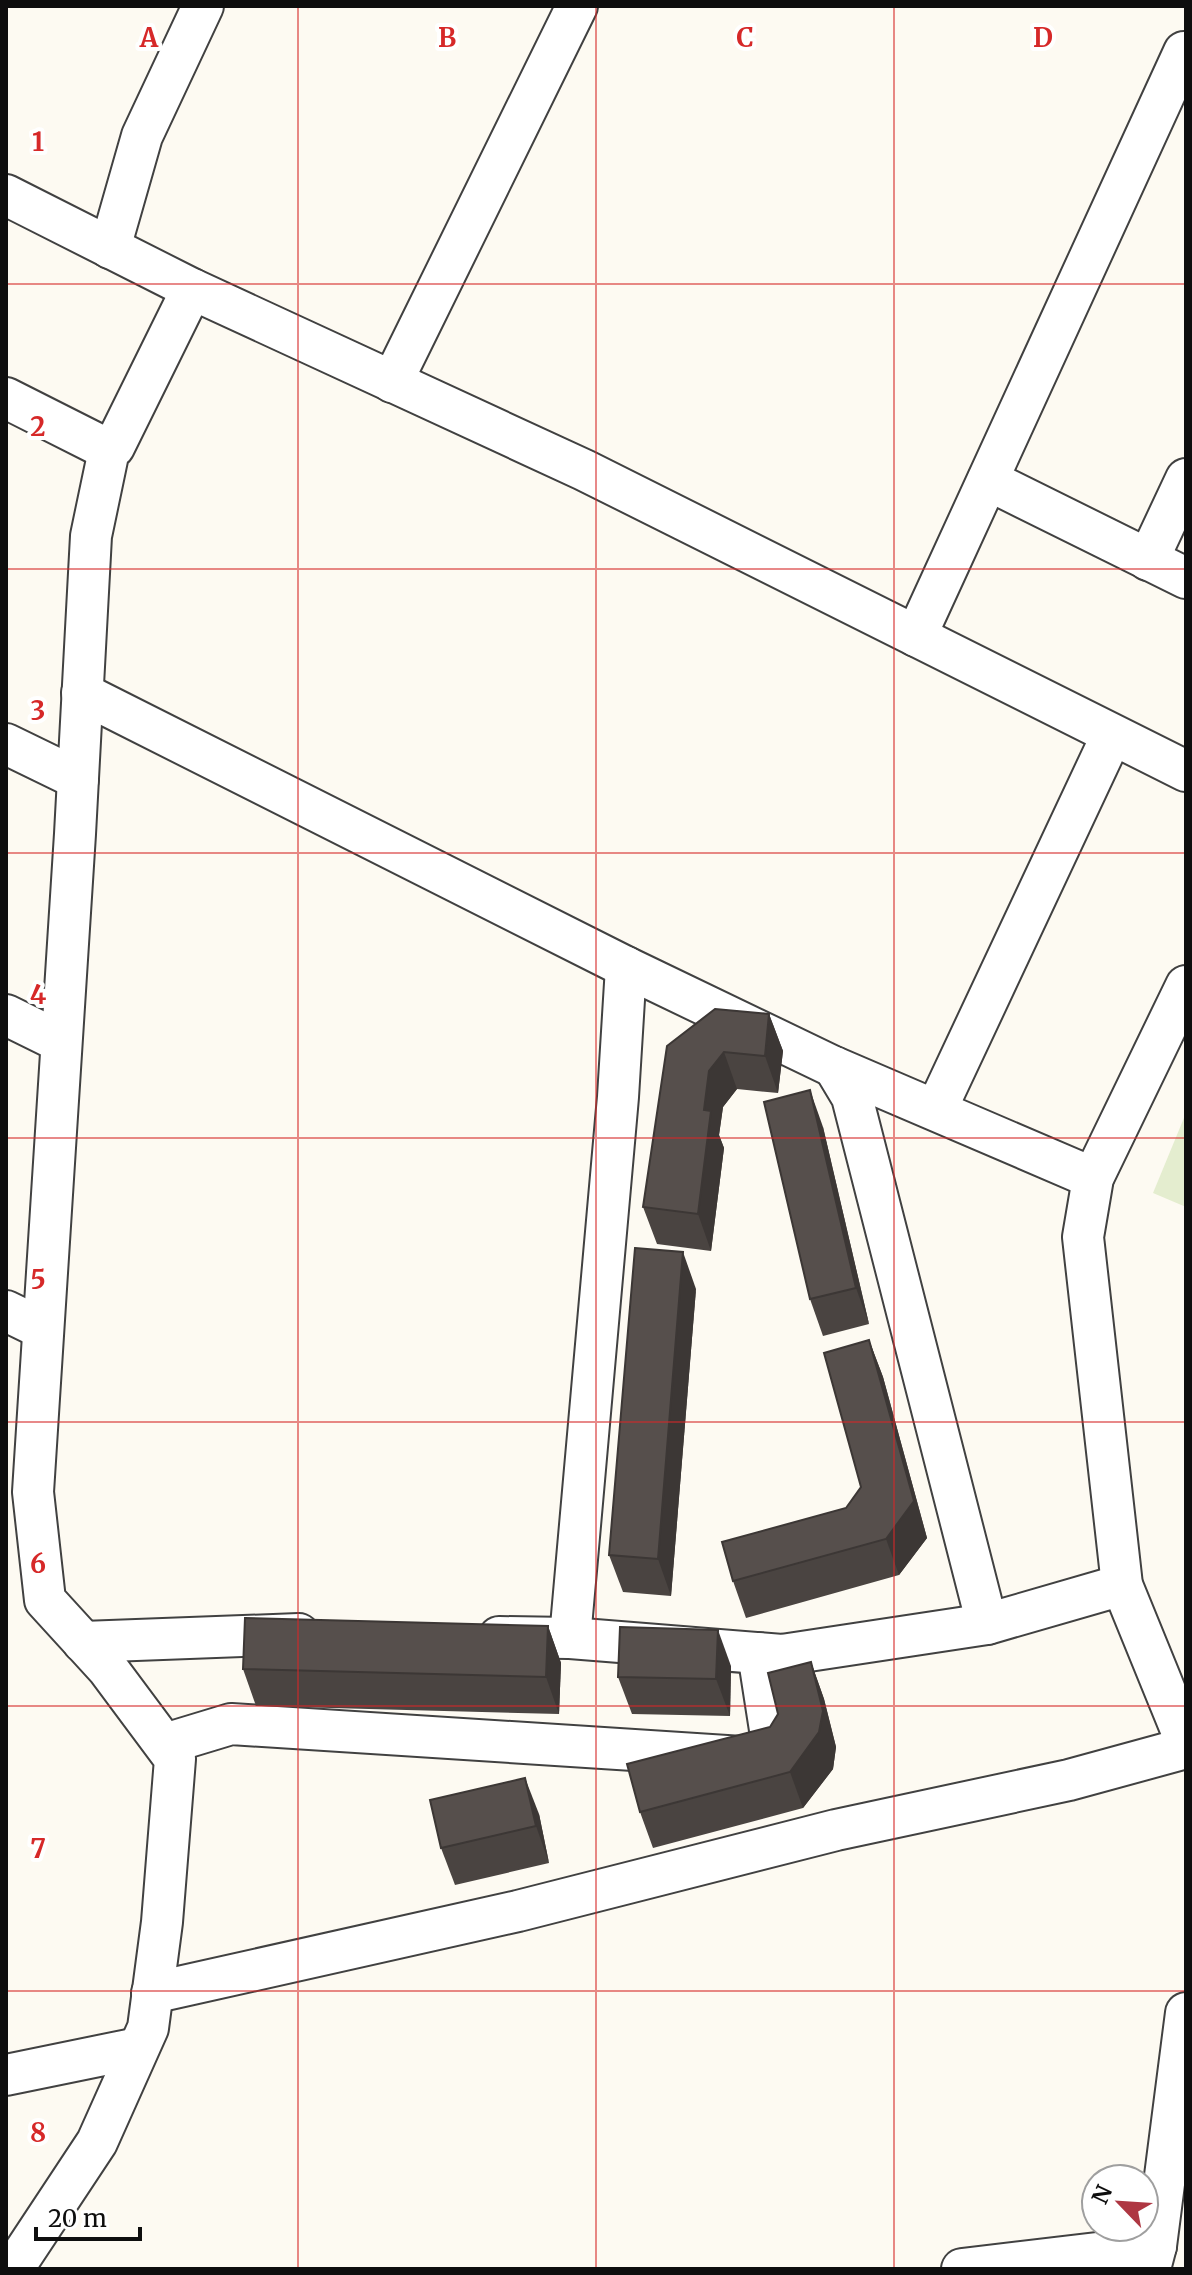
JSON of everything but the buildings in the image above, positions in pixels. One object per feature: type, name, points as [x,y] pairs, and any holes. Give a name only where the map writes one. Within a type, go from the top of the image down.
[{"type":"street","points":[[110,248],[142,136],[203,6]]},
{"type":"street","points":[[392,382],[577,6]]},
{"type":"street","points":[[916,636],[1184,52]]},
{"type":"street","points":[[6,195],[192,289],[584,470],[1186,771]]},
{"type":"street","points":[[13,2269],[97,2142],[148,2028],[162,1922],[175,1759],[108,1669],[45,1600],[22,1528],[33,1492],[91,536],[109,450],[114,447],[192,289]]},
{"type":"street","points":[[6,398],[109,450]]},
{"type":"street","points":[[1148,560],[1186,479]]},
{"type":"street","points":[[988,480],[1186,578]]},
{"type":"street","points":[[82,693],[626,967],[834,1067],[1093,1178]]},
{"type":"street","points":[[936,1110],[1112,735]]},
{"type":"street","points":[[6,744],[78,779]]},
{"type":"street","points":[[570,1638],[618,1097],[626,967]]},
{"type":"street","points":[[152,1993],[518,1911],[836,1830],[1069,1780],[1186,1745],[1122,1585],[1083,1237],[1093,1178],[1186,986]]},
{"type":"street","points":[[6,1015],[61,1042]]},
{"type":"street","points":[[834,1067],[852,1097],[987,1624]]},
{"type":"street","points":[[6,1311],[43,1329]]},
{"type":"street","points":[[459,1636],[570,1638],[782,1655],[987,1624],[1122,1585]]},
{"type":"street","points":[[83,1642],[333,1633]]},
{"type":"street","points":[[165,1744],[231,1724],[742,1757],[773,1749],[758,1653]]},
{"type":"street","points":[[962,2269],[1153,2258],[1186,2013]]},
{"type":"street","points":[[6,2075],[138,2048]]},
{"type":"green space","points":[[1186,1113],[1186,1207],[1153,1193]]}]
